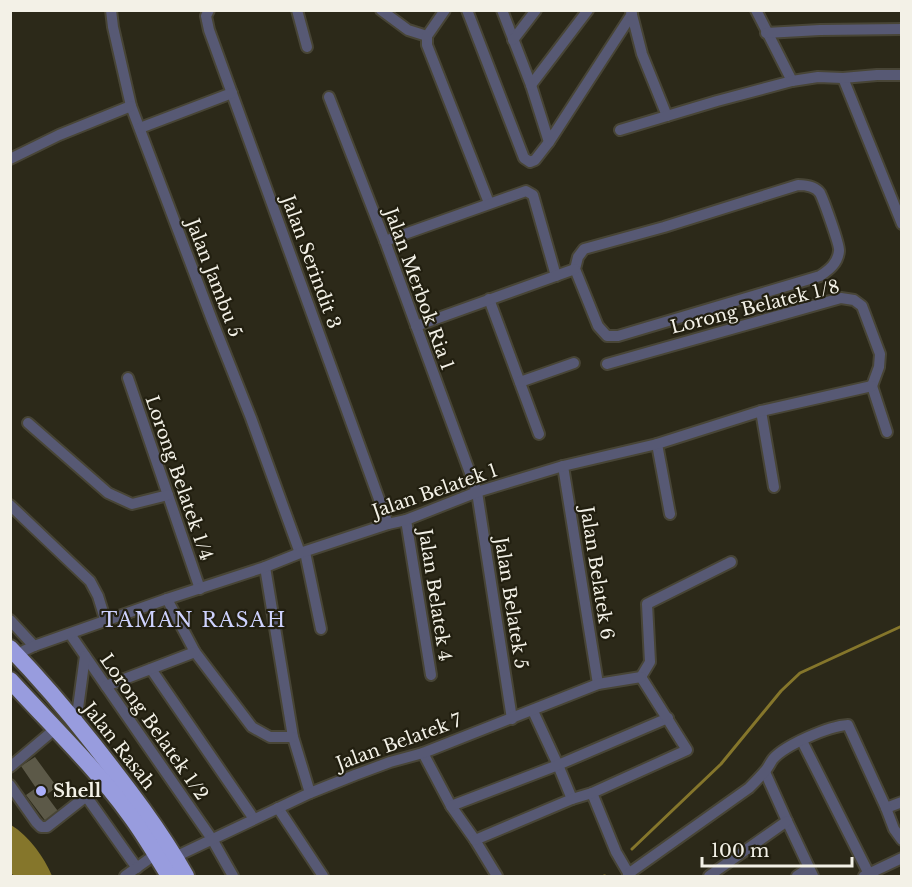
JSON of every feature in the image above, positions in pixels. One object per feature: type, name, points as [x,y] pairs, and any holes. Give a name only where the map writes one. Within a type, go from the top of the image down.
[{"type":"highway","name":"Jalan Rasah","points":[[13,654],[76,723],[133,795],[186,876]]},
{"type":"highway","name":"Jalan Rasah","points":[[10,680],[128,813],[169,876]]},
{"type":"street","name":"Jalan Jambu 5","points":[[111,10],[131,106],[303,553],[321,629]]},
{"type":"street","name":"Jalan Serindit 3","points":[[209,10],[206,16],[209,30],[388,524]]},
{"type":"street","points":[[381,10],[427,41],[489,203]]},
{"type":"street","points":[[427,41],[445,10]]},
{"type":"street","points":[[467,10],[524,158],[530,162],[535,160],[549,142],[631,12]]},
{"type":"street","points":[[502,10],[531,85],[549,142]]},
{"type":"street","points":[[513,39],[536,10]]},
{"type":"street","points":[[531,85],[588,10]]},
{"type":"street","points":[[756,10],[792,81]]},
{"type":"street","points":[[299,11],[307,47]]},
{"type":"street","points":[[631,12],[642,54],[667,116]]},
{"type":"street","points":[[766,33],[902,29]]},
{"type":"street","points":[[620,130],[792,81],[818,77],[902,75]]},
{"type":"street","points":[[843,78],[902,224]]},
{"type":"street","points":[[140,128],[232,93]]},
{"type":"street","name":"Jalan Merbok Ria 1","points":[[329,97],[385,241],[477,492]]},
{"type":"street","points":[[10,159],[59,135],[131,106]]},
{"type":"street","points":[[798,185],[811,187],[820,194],[840,248],[833,266],[820,276],[618,336],[607,336],[598,326],[575,269],[578,257],[584,249],[664,227],[798,185]]},
{"type":"street","points":[[385,241],[526,191],[533,195],[556,276]]},
{"type":"street","points":[[416,326],[575,269]]},
{"type":"street","name":"Lorong Belatek 1/8","points":[[607,364],[841,298],[854,300],[862,306],[880,354],[879,367],[872,386]]},
{"type":"street","points":[[489,299],[539,434]]},
{"type":"street","points":[[520,382],[574,363]]},
{"type":"street","name":"Lorong Belatek 1/4","points":[[128,378],[200,589]]},
{"type":"street","points":[[872,386],[887,432]]},
{"type":"street","name":"Jalan Belatek 1","points":[[13,654],[167,599],[388,524],[406,520],[477,492],[563,466],[657,444],[761,411],[872,386]]},
{"type":"street","points":[[761,411],[774,487]]},
{"type":"street","points":[[28,423],[108,493],[132,504],[168,495]]},
{"type":"street","points":[[657,444],[670,514]]},
{"type":"street","name":"Jalan Belatek 6","points":[[563,466],[598,684]]},
{"type":"street","name":"Jalan Belatek 5","points":[[477,492],[512,719]]},
{"type":"street","points":[[10,505],[90,580],[106,622]]},
{"type":"street","name":"Jalan Belatek 4","points":[[406,520],[431,675]]},
{"type":"street","points":[[475,840],[572,799],[592,793],[687,750],[641,676],[650,662],[647,604],[731,562]]},
{"type":"street","points":[[265,567],[293,737],[310,793]]},
{"type":"street","points":[[167,599],[195,652],[252,727],[270,737],[293,737]]},
{"type":"street","points":[[10,620],[33,646]]},
{"type":"street","name":"Lorong Belatek 1/2","points":[[70,634],[212,839],[233,876]]},
{"type":"street","points":[[106,686],[195,652]]},
{"type":"street","points":[[76,723],[85,656]]},
{"type":"street","points":[[152,669],[255,819]]},
{"type":"street","name":"Jalan Belatek 7","points":[[175,857],[310,793],[390,762],[423,753],[598,684],[641,676]]},
{"type":"street","points":[[533,711],[572,799]]},
{"type":"street","points":[[451,806],[558,765],[668,718]]},
{"type":"street","points":[[592,793],[616,852],[629,875],[749,788],[765,772],[773,758],[821,731],[848,725],[894,830],[902,840]]},
{"type":"street","points":[[10,767],[55,729]]},
{"type":"street","points":[[802,741],[869,876],[902,858]]},
{"type":"street","points":[[423,753],[451,806],[497,876]]},
{"type":"street","points":[[765,772],[811,872],[797,876]]},
{"type":"street","points":[[10,785],[41,827],[47,827],[103,783]]},
{"type":"street","points":[[86,796],[137,868]]},
{"type":"street","points":[[886,808],[902,802]]},
{"type":"street","points":[[278,808],[323,876]]},
{"type":"street","points":[[709,876],[787,821]]},
{"type":"street","points":[[125,876],[156,854]]},
{"type":"shaded area","points":[[11,825],[35,848],[52,876],[14,876],[11,873]]},
{"type":"building","name":"Shell","points":[[35,757],[57,787],[46,795],[60,814],[47,823],[26,795],[36,788],[21,766]]},
{"type":"waterway","points":[[632,849],[721,764],[781,691],[800,673],[902,626]]},
{"type":"place","name":"Shell","points":[[41,791]]},
{"type":"district","name":"TAMAN RASAH","points":[[194,620]]}]
